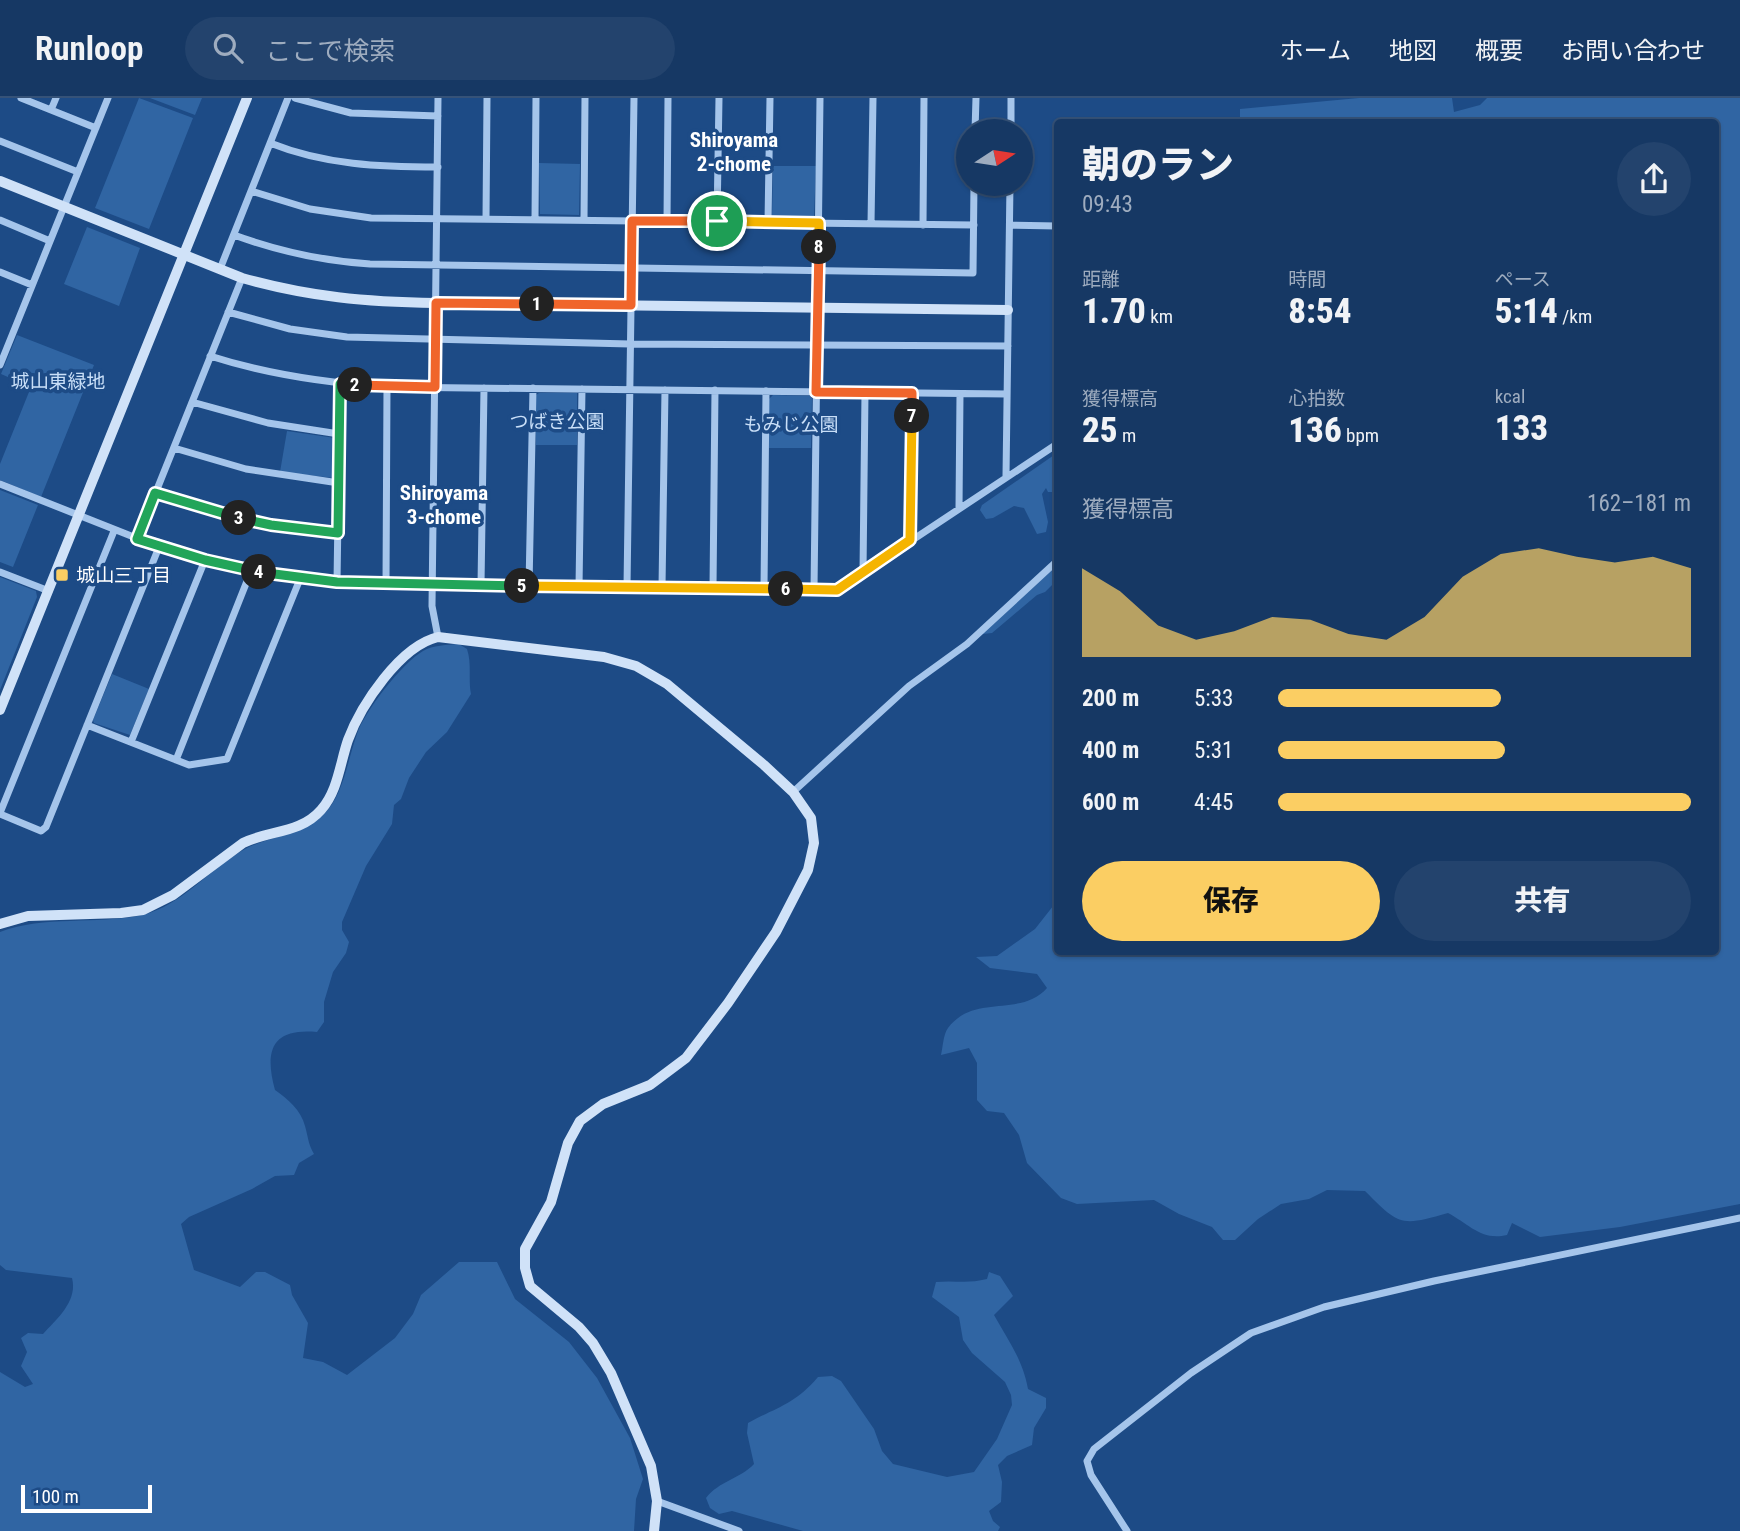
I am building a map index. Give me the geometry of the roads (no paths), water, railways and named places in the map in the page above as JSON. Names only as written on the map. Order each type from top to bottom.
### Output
[{"type":"street","points":[[22,98],[96,128]]},
{"type":"street","points":[[51,110],[56,98]]},
{"type":"street","points":[[0,365],[108,98]]},
{"type":"street","points":[[0,710],[247,98]]},
{"type":"street","points":[[220,269],[288,98]]},
{"type":"street","points":[[295,98],[351,113],[438,116]]},
{"type":"street","points":[[438,98],[432,585],[432,606],[438,637]]},
{"type":"street","points":[[486,219],[487,98]]},
{"type":"street","points":[[535,219],[536,98]]},
{"type":"street","points":[[584,220],[585,98]]},
{"type":"street","points":[[627,587],[634,98]]},
{"type":"street","points":[[667,221],[668,98]]},
{"type":"street","points":[[717,221],[719,98]]},
{"type":"street","points":[[768,222],[770,98]]},
{"type":"street","points":[[814,590],[820,98]]},
{"type":"street","points":[[871,223],[873,98]]},
{"type":"street","points":[[923,225],[924,98]]},
{"type":"street","points":[[975,119],[976,98]]},
{"type":"street","points":[[1011,98],[1011,119]]},
{"type":"street","points":[[0,141],[78,172]]},
{"type":"street","points":[[270,144],[349,164],[438,167]]},
{"type":"street","points":[[0,181],[242,278],[274,287],[346,300],[1008,310]]},
{"type":"street","points":[[251,191],[295,205],[343,215],[383,218],[974,225]]},
{"type":"street","points":[[234,235],[284,251],[329,261],[370,264],[973,273],[974,196]]},
{"type":"street","points":[[1006,476],[1010,196]]},
{"type":"street","points":[[0,220],[50,241]]},
{"type":"street","points":[[1010,225],[1054,226]]},
{"type":"street","points":[[0,272],[32,285]]},
{"type":"street","points":[[137,539],[242,278]]},
{"type":"street","points":[[228,312],[290,329],[356,338],[630,344],[1008,346]]},
{"type":"street","points":[[210,356],[278,375],[340,384],[387,387],[1007,394]]},
{"type":"street","points":[[337,582],[340,384]]},
{"type":"street","points":[[386,584],[387,387]]},
{"type":"street","points":[[481,585],[484,388]]},
{"type":"street","points":[[529,586],[533,388]]},
{"type":"street","points":[[579,587],[582,389]]},
{"type":"street","points":[[662,587],[665,390]]},
{"type":"street","points":[[713,588],[715,390]]},
{"type":"street","points":[[764,589],[766,391]]},
{"type":"street","points":[[863,572],[865,393]]},
{"type":"street","points":[[910,540],[912,393]]},
{"type":"street","points":[[959,508],[960,394]]},
{"type":"street","points":[[192,402],[268,423],[340,434]]},
{"type":"street","points":[[0,484],[159,547],[251,571],[300,579],[432,585],[837,590],[1054,446]]},
{"type":"street","points":[[174,447],[246,469],[339,483]]},
{"type":"street","points":[[155,493],[248,520],[338,533]]},
{"type":"street","points":[[114,531],[0,814],[41,831],[46,827],[159,547]]},
{"type":"street","points":[[131,743],[205,560]]},
{"type":"street","points":[[793,792],[909,687],[967,644],[1054,564]]},
{"type":"street","points":[[176,760],[251,571]]},
{"type":"street","points":[[0,572],[48,591]]},
{"type":"street","points":[[87,725],[188,765],[227,759],[300,579]]},
{"type":"street","points":[[0,925],[28,916],[121,914],[143,910],[173,895],[243,843],[283,832],[309,820],[321,810],[334,789],[347,743],[361,712],[402,659],[428,639],[438,637],[604,657],[636,666],[667,684],[793,792],[811,818],[814,843],[808,870],[776,932],[728,1003],[686,1058],[650,1085],[603,1104],[580,1121],[568,1143],[551,1202],[525,1249],[524,1268],[530,1286],[579,1327],[593,1343],[611,1373],[651,1466],[657,1501],[654,1531]]},
{"type":"street","points":[[1127,1531],[1091,1475],[1087,1461],[1094,1449],[1191,1373],[1251,1334],[1324,1307],[1434,1281],[1740,1218]]},
{"type":"street","points":[[657,1501],[739,1531]]},
{"type":"place","name":"城山三丁目","points":[[62,575]]},
{"type":"district","name":"Shiroyama 2-chome","points":[[734,152]]},
{"type":"district","name":"Shiroyama 3-chome","points":[[444,505]]},
{"type":"park label","name":"城山東緑地","points":[[58,381]]},
{"type":"park label","name":"つばき公園","points":[[557,421]]},
{"type":"park label","name":"もみじ公園","points":[[791,424]]}]
